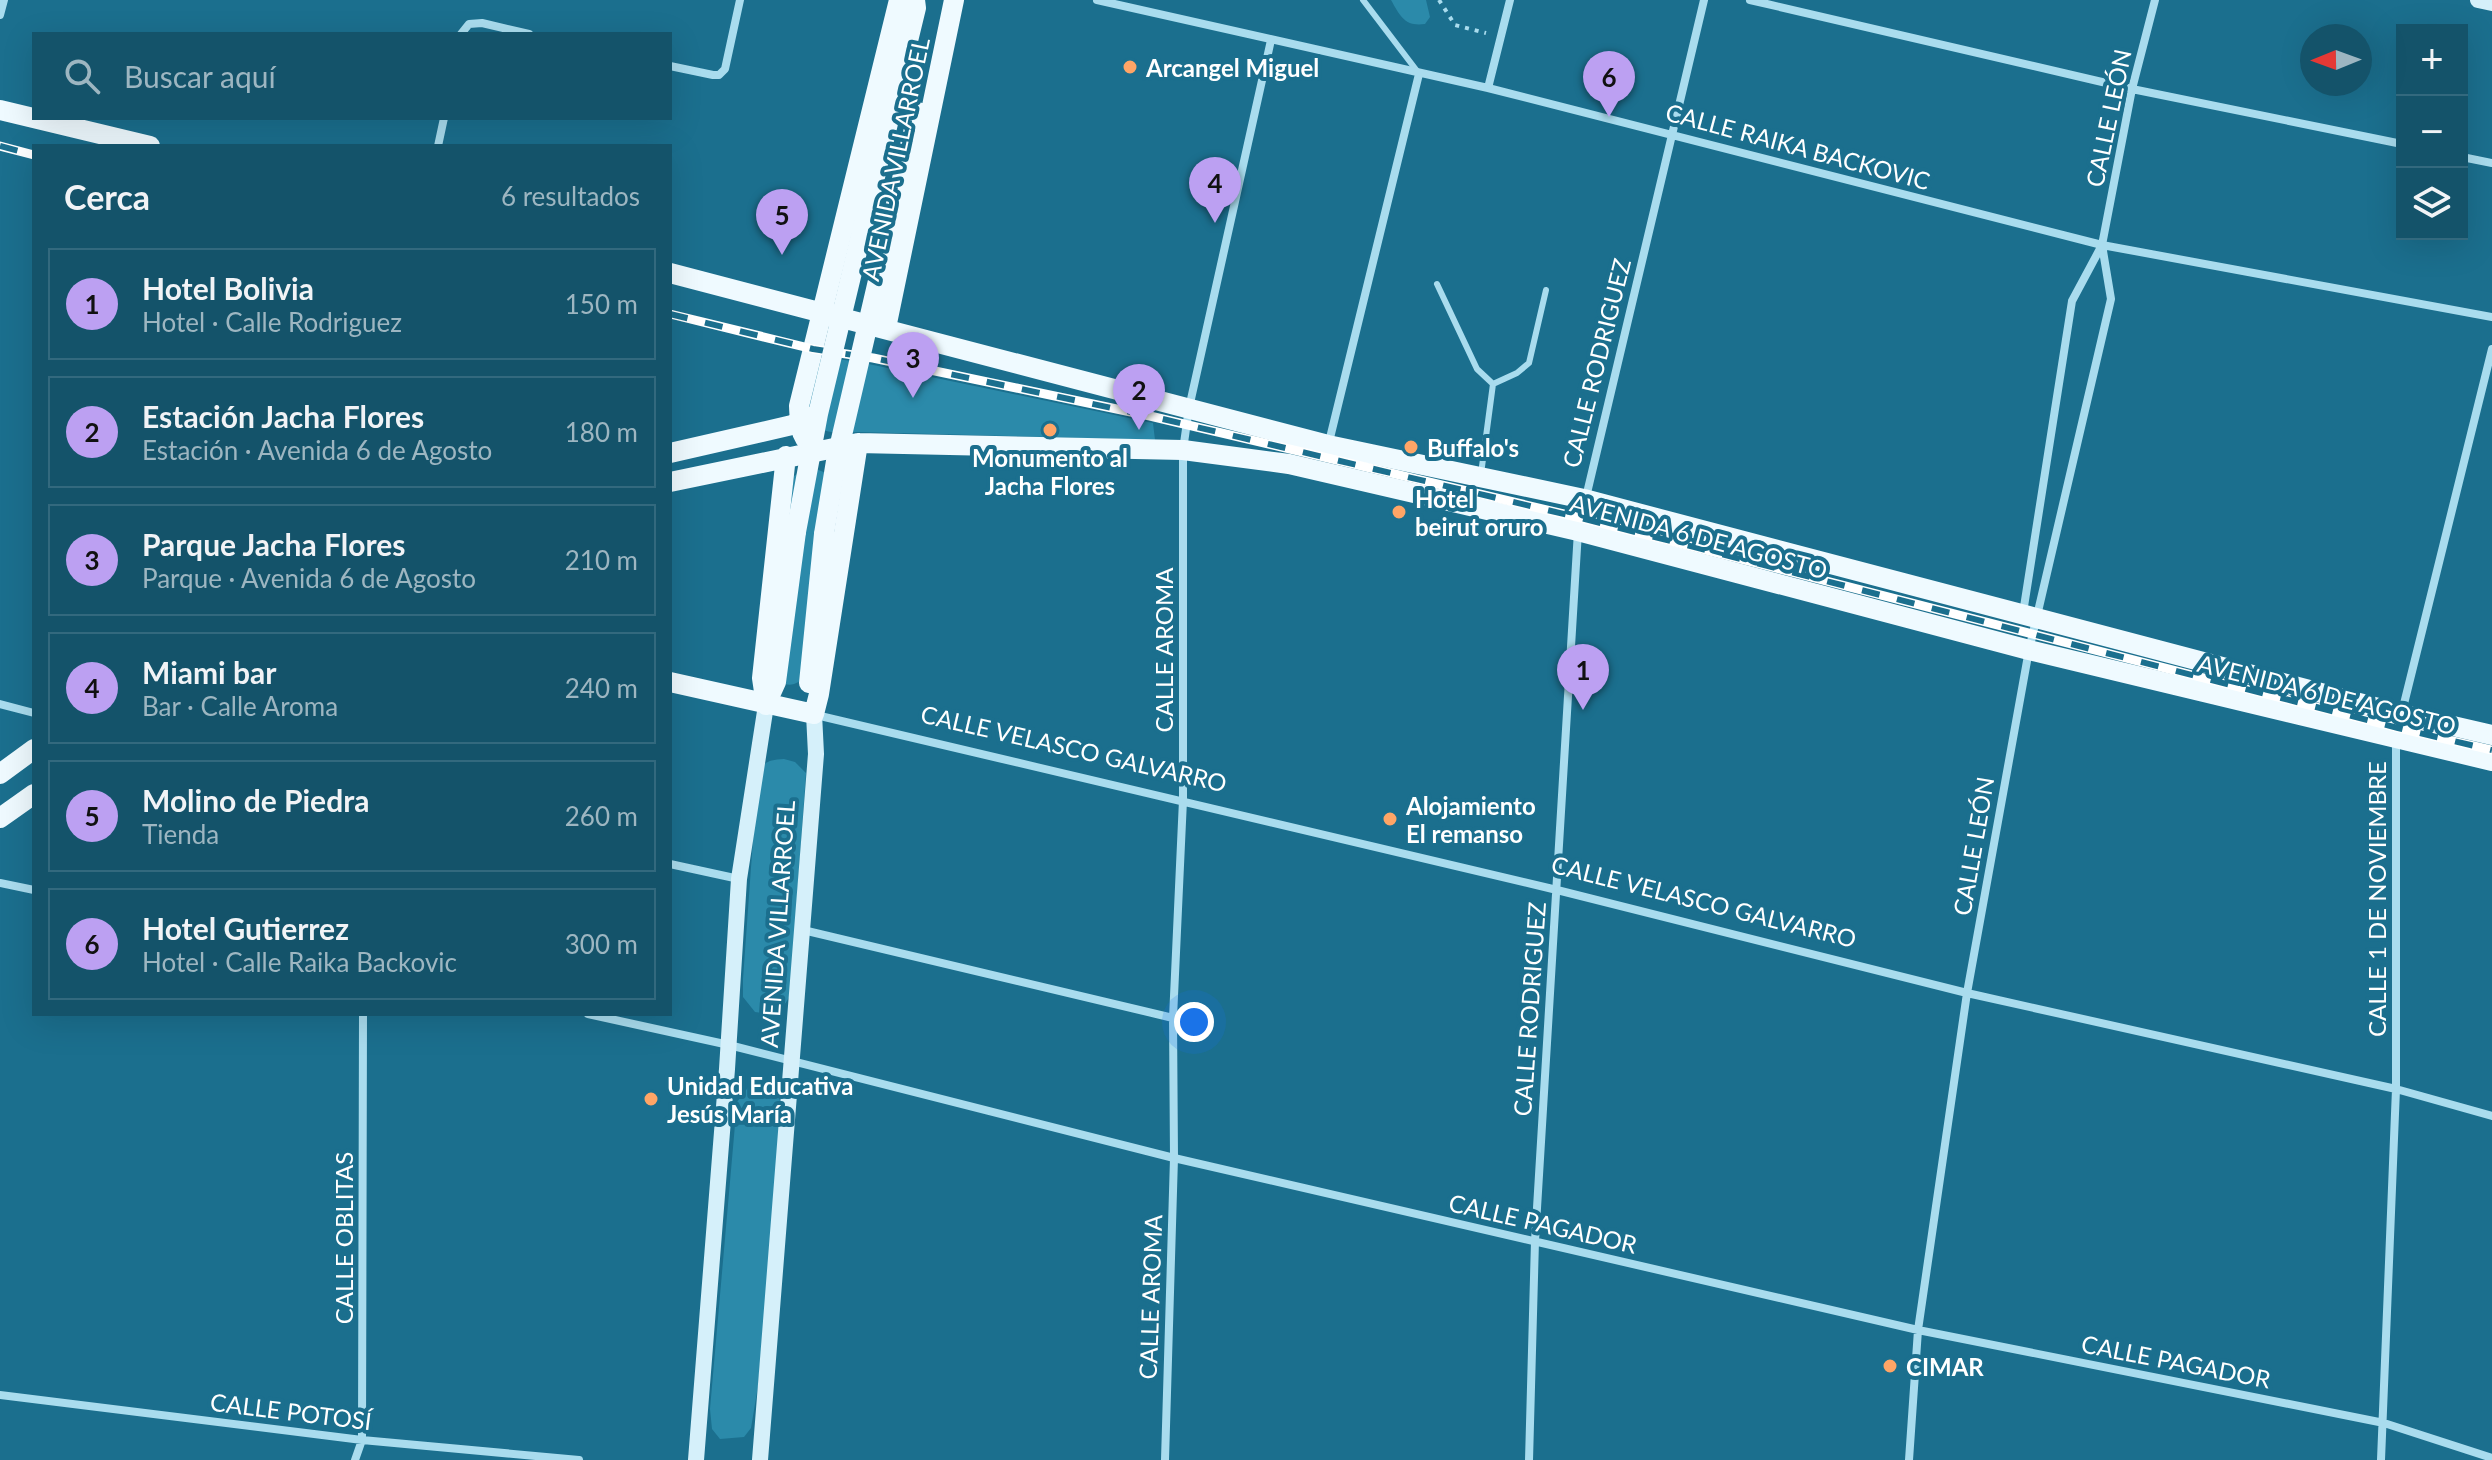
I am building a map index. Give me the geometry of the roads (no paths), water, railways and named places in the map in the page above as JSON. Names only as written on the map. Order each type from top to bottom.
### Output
[{"type":"main road","name":"AVENIDA VILLARROEL","points":[[819,450],[808,445],[802,436],[799,406],[899,0]]},
{"type":"main road","points":[[766,705],[776,682],[796,532],[818,414],[916,8],[915,0]]},
{"type":"main road","points":[[814,714],[809,682],[824,534],[836,461],[939,21],[947,0]]},
{"type":"main road","name":"AVENIDA VILLARROEL","points":[[886,328],[954,0]]},
{"type":"main road","points":[[2478,0],[2492,3]]},
{"type":"main road","points":[[0,110],[32,118]]},
{"type":"main road","points":[[42,120],[142,144]]},
{"type":"main road","name":"AVENIDA 6 DE AGOSTO","points":[[672,274],[1328,445],[1584,499],[2401,714],[2492,735]]},
{"type":"main road","points":[[672,453],[792,425],[818,414]]},
{"type":"main road","name":"AVENIDA VILLARROEL","points":[[760,1460],[816,754],[814,714],[858,443]]},
{"type":"main road","name":"AVENIDA 6 DE AGOSTO","points":[[672,482],[858,443],[1183,450],[1289,464],[1578,531],[2029,650],[2492,761]]},
{"type":"main road","name":"AVENIDA VILLARROEL","points":[[696,1460],[739,879],[766,705],[762,678],[786,456]]},
{"type":"main road","name":"CALLE VELASCO GALVARRO","points":[[672,682],[814,714]]},
{"type":"main road","points":[[0,774],[32,750]]},
{"type":"main road","points":[[0,818],[32,795]]},
{"type":"street","points":[[0,15],[4,0]]},
{"type":"street","points":[[672,66],[719,75],[725,69],[740,0]]},
{"type":"street","name":"CALLE RAIKA BACKOVIC","points":[[1097,0],[1673,133],[2102,245],[2492,317]]},
{"type":"street","points":[[1488,88],[1510,0]]},
{"type":"street","name":"CALLE RODRIGUEZ","points":[[1529,1460],[1535,1241],[1578,531],[1704,0]]},
{"type":"street","points":[[1750,0],[2132,89],[2396,143]]},
{"type":"street","name":"CALLE LEÓN","points":[[1909,1460],[1918,1330],[1967,993],[2029,650],[2030,615],[2072,301],[2102,245],[2132,89],[2155,0]]},
{"type":"street","points":[[463,32],[469,24],[482,23],[520,32]]},
{"type":"street","name":"CALLE AROMA","points":[[1165,1460],[1174,1158],[1173,1018],[1183,800],[1183,450],[1189,408],[1271,40]]},
{"type":"street","points":[[1328,445],[1419,74]]},
{"type":"street","points":[[438,144],[444,120]]},
{"type":"street","points":[[2468,158],[2492,163]]},
{"type":"street","name":"CALLE LEÓN","points":[[2030,615],[2111,299],[2102,245]]},
{"type":"street","name":"CALLE 1 DE NOVIEMBRE","points":[[2381,1460],[2396,1089],[2396,736],[2492,349]]},
{"type":"street","points":[[0,704],[32,712]]},
{"type":"street","name":"CALLE VELASCO GALVARRO","points":[[814,714],[1557,890],[1967,993],[2396,1089],[2492,1116]]},
{"type":"street","points":[[672,864],[739,879]]},
{"type":"street","points":[[0,883],[32,890]]},
{"type":"street","points":[[803,930],[1173,1018]]},
{"type":"street","name":"CALLE OBLITAS","points":[[355,1460],[362,1440],[363,1016]]},
{"type":"street","name":"CALLE PAGADOR","points":[[597,1016],[729,1045],[1174,1158],[1918,1330],[2384,1423],[2492,1458]]},
{"type":"street","name":"CALLE POTOSÍ","points":[[0,1395],[362,1440],[579,1460]]},
{"type":"lane","points":[[1363,0],[1419,74]]},
{"type":"lane","points":[[1437,284],[1477,369],[1493,384]]},
{"type":"lane","points":[[1493,384],[1517,373],[1529,363],[1546,290]]},
{"type":"lane","points":[[1480,477],[1493,384]]},
{"type":"railway","points":[[0,146],[32,154]]},
{"type":"railway","points":[[672,314],[813,349],[873,358],[1150,416],[1581,518],[2492,750]]},
{"type":"place","name":"Arcangel Miguel","points":[[1130,67]]},
{"type":"place","name":"Hotel Gutierrez","points":[[1609,117]]},
{"type":"place","name":"Miami bar","points":[[1215,223]]},
{"type":"place","name":"Molino de Piedra","points":[[782,255]]},
{"type":"place","name":"Parque Jacha Flores","points":[[913,398]]},
{"type":"place","name":"Monumento al Jacha Flores","points":[[1050,430]]},
{"type":"place","name":"Estación Jacha Flores","points":[[1139,430]]},
{"type":"place","name":"Buffalo's","points":[[1411,447]]},
{"type":"place","name":"Hotel beirut oruro","points":[[1399,512]]},
{"type":"place","name":"Hotel Bolivia","points":[[1583,710]]},
{"type":"place","name":"Alojamiento El remanso","points":[[1390,819]]},
{"type":"place","name":"Unidad Educativa Jesús María","points":[[651,1099]]},
{"type":"place","name":"CIMAR","points":[[1890,1366]]}]
